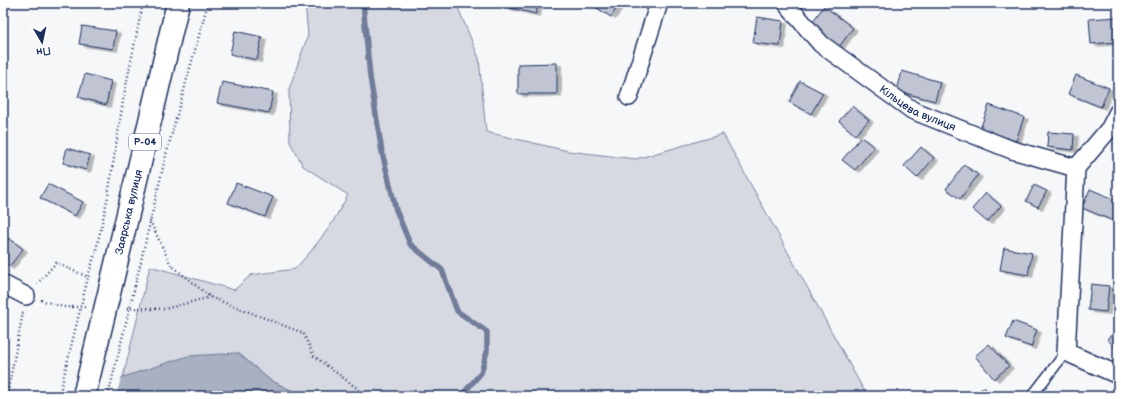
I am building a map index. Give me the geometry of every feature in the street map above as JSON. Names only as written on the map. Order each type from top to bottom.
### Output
[{"type":"main road","name":"Заярська вулиця","points":[[84,396],[178,3]]},
{"type":"street","points":[[629,97],[659,3]]},
{"type":"street","name":"Кільцева вулиця","points":[[788,3],[789,7],[821,44],[912,110],[1012,150],[1076,168]]},
{"type":"street","points":[[1118,112],[1110,128],[1076,168],[1066,352],[1118,375]]},
{"type":"street","points":[[3,284],[26,296]]},
{"type":"lane","points":[[1032,396],[1066,352]]},
{"type":"path","points":[[59,396],[108,196],[124,95],[142,3]]},
{"type":"path","points":[[108,396],[166,155],[208,3]]},
{"type":"path","points":[[150,221],[171,265],[210,297],[303,333],[314,356],[362,392],[378,396]]},
{"type":"path","points":[[7,396],[26,296],[56,263],[88,277]]},
{"type":"shaded area","points":[[305,3],[456,3],[479,58],[486,132],[568,151],[636,159],[723,134],[867,396],[303,396],[270,380],[238,353],[123,377],[150,266],[234,290],[251,275],[295,269],[331,225],[348,195],[303,166],[290,142],[289,89],[308,35]]},
{"type":"water","points":[[238,353],[270,380],[303,396],[64,396],[188,356]]},
{"type":"pier","points":[[122,375],[116,396],[62,396],[63,394]]},
{"type":"building","points":[[507,3],[538,3],[536,14],[506,7]]},
{"type":"building","points":[[589,3],[620,3],[611,17]]},
{"type":"building","points":[[824,6],[853,28],[839,47],[810,25]]},
{"type":"building","points":[[757,17],[783,21],[780,46],[753,43]]},
{"type":"building","points":[[1118,17],[1118,42],[1091,44],[1089,19]]},
{"type":"building","points":[[82,26],[116,31],[113,49],[79,44]]},
{"type":"building","points":[[235,31],[262,37],[257,60],[230,54]]},
{"type":"building","points":[[557,63],[557,94],[518,94],[518,64]]},
{"type":"building","points":[[902,71],[940,82],[935,101],[897,91]]},
{"type":"building","points":[[85,74],[111,81],[106,105],[78,97]]},
{"type":"building","points":[[1076,75],[1109,88],[1101,107],[1068,94]]},
{"type":"building","points":[[800,81],[823,93],[811,114],[789,102]]},
{"type":"building","points":[[222,82],[273,92],[269,113],[217,103]]},
{"type":"building","points":[[989,105],[1024,117],[1016,141],[980,129]]},
{"type":"building","points":[[852,106],[869,120],[855,135],[839,121]]},
{"type":"building","points":[[1048,132],[1074,134],[1073,150],[1047,147]]},
{"type":"building","points":[[861,137],[874,147],[855,170],[842,160]]},
{"type":"building","points":[[921,147],[934,158],[917,178],[904,166]]},
{"type":"building","points":[[67,148],[90,155],[86,170],[63,163]]},
{"type":"building","points":[[964,165],[978,175],[960,199],[946,189]]},
{"type":"building","points":[[236,183],[273,197],[265,217],[228,203]]},
{"type":"building","points":[[48,184],[83,202],[75,216],[40,198]]},
{"type":"building","points":[[1034,185],[1047,191],[1038,207],[1026,201]]},
{"type":"building","points":[[1090,189],[1118,201],[1118,217],[1116,222],[1082,208]]},
{"type":"building","points":[[986,193],[1001,206],[987,222],[972,209]]},
{"type":"building","points":[[9,238],[23,249],[9,267],[3,263],[3,246]]},
{"type":"building","points":[[1004,248],[1032,253],[1028,275],[1000,270]]},
{"type":"building","points":[[1091,284],[1109,286],[1106,312],[1088,310]]},
{"type":"building","points":[[1013,321],[1037,330],[1031,347],[1006,338]]},
{"type":"building","points":[[1118,329],[1118,351],[1107,339]]},
{"type":"building","points":[[989,344],[1009,366],[994,379],[975,356]]},
{"type":"building","points":[[984,387],[991,396],[973,396]]},
{"type":"building","points":[[1060,391],[1066,396],[1056,396]]},
{"type":"waterway","points":[[363,3],[370,77],[382,152],[396,210],[410,244],[442,270],[457,311],[487,332],[487,351],[481,373],[461,396]]}]
